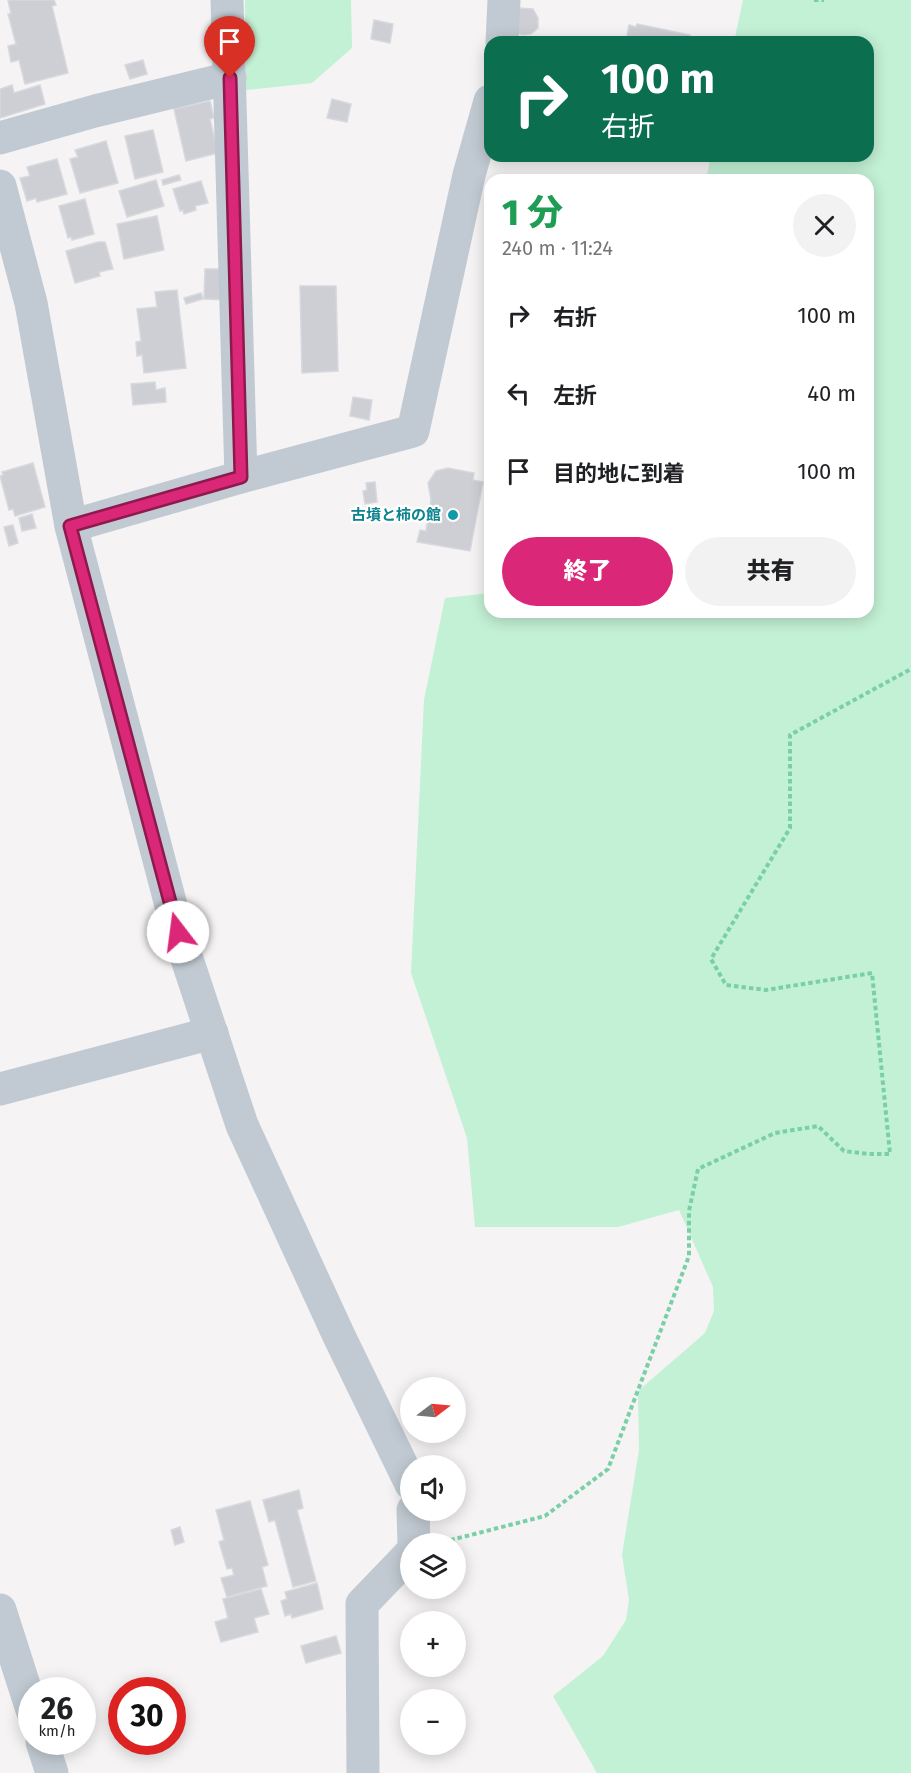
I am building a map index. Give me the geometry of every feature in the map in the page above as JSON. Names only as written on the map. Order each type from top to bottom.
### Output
[{"type":"street","points":[[227,0],[241,477]]},
{"type":"street","points":[[502,36],[504,0]]},
{"type":"street","points":[[0,138],[95,111],[230,78]]},
{"type":"street","points":[[70,526],[413,431],[469,175],[484,122]]},
{"type":"street","points":[[0,186],[31,303],[70,526],[178,932],[242,1125],[339,1336],[400,1461]]},
{"type":"street","points":[[0,1089],[212,1033]]},
{"type":"street","points":[[363,1773],[362,1604],[400,1564]]},
{"type":"street","points":[[0,1610],[21,1677]]},
{"type":"street","points":[[46,1755],[52,1773]]},
{"type":"path","points":[[814,0],[824,0]]},
{"type":"path","points":[[466,1536],[545,1516],[608,1469],[689,1256],[689,1211],[698,1169],[775,1133],[818,1126],[844,1151],[890,1154],[872,974],[766,990],[726,985],[711,959],[790,828],[790,735],[911,669]]},
{"type":"green space","points":[[245,0],[351,0],[352,48],[312,83],[246,90]]},
{"type":"green space","points":[[743,0],[911,0],[911,1773],[597,1773],[553,1696],[603,1656],[626,1620],[629,1600],[622,1555],[639,1450],[638,1391],[705,1333],[714,1311],[713,1287],[679,1210],[618,1227],[475,1227],[467,1138],[411,973],[424,700],[445,598],[484,594],[484,618],[874,618],[874,174],[707,174],[710,162],[874,162],[874,36],[735,36]]},
{"type":"building","points":[[8,0],[54,0],[56,5],[52,6],[68,73],[25,84],[19,60],[11,62],[8,46],[16,44],[8,14],[11,14]]},
{"type":"building","points":[[519,8],[533,9],[538,18],[538,28],[531,34],[522,35],[514,31]]},
{"type":"building","points":[[374,20],[393,24],[390,43],[371,39]]},
{"type":"building","points":[[637,24],[690,36],[627,36],[629,25],[636,27]]},
{"type":"building","points":[[143,60],[147,74],[130,79],[125,65]]},
{"type":"building","points":[[12,85],[14,93],[40,85],[45,104],[0,118],[0,89]]},
{"type":"building","points":[[332,99],[351,104],[347,122],[327,118]]},
{"type":"building","points":[[210,101],[214,118],[210,119],[218,153],[186,161],[174,109]]},
{"type":"building","points":[[153,130],[163,172],[135,179],[125,136]]},
{"type":"building","points":[[106,141],[118,183],[80,193],[70,159],[78,157],[75,150]]},
{"type":"building","points":[[57,159],[67,194],[37,202],[36,198],[27,201],[20,178],[30,176],[27,167]]},
{"type":"building","points":[[179,175],[181,180],[163,185],[162,180]]},
{"type":"building","points":[[156,180],[164,206],[127,217],[119,191]]},
{"type":"building","points":[[201,181],[208,203],[195,206],[196,210],[184,214],[183,210],[180,211],[173,189]]},
{"type":"building","points":[[85,199],[94,234],[72,240],[71,237],[68,238],[59,206]]},
{"type":"building","points":[[157,216],[164,250],[124,259],[117,224]]},
{"type":"building","points":[[105,242],[113,269],[99,272],[100,276],[75,283],[66,251]]},
{"type":"building","points":[[205,269],[230,269],[229,300],[204,299]]},
{"type":"building","points":[[300,286],[336,286],[338,371],[302,373]]},
{"type":"building","points":[[177,290],[186,368],[144,373],[142,355],[137,356],[136,342],[141,341],[137,309],[157,307],[155,292]]},
{"type":"building","points":[[201,293],[203,299],[186,304],[184,298]]},
{"type":"building","points":[[155,382],[156,390],[165,388],[166,402],[133,405],[131,384]]},
{"type":"building","points":[[353,397],[372,400],[369,420],[350,416]]},
{"type":"building","points":[[33,463],[45,507],[15,516],[13,509],[9,510],[0,476],[3,475],[2,472]]},
{"type":"building","name":"古墳と柿の館","points":[[448,468],[474,473],[473,480],[483,482],[470,551],[417,542],[420,530],[426,531],[431,500],[428,483],[436,471]]},
{"type":"building","points":[[375,482],[377,502],[365,504],[363,491],[367,490],[366,483]]},
{"type":"building","points":[[32,514],[36,528],[22,531],[19,518]]},
{"type":"building","points":[[13,525],[18,543],[9,546],[4,527]]},
{"type":"building","points":[[299,1490],[303,1508],[297,1510],[316,1581],[293,1587],[275,1520],[269,1522],[263,1500]]},
{"type":"building","points":[[250,1501],[268,1565],[262,1567],[267,1586],[227,1597],[221,1578],[234,1575],[232,1568],[227,1569],[219,1542],[224,1540],[216,1510]]},
{"type":"building","points":[[180,1527],[184,1542],[175,1545],[171,1530]]},
{"type":"building","points":[[317,1583],[323,1609],[292,1618],[291,1614],[285,1616],[281,1601],[287,1599],[285,1592]]},
{"type":"building","points":[[261,1589],[269,1614],[254,1618],[258,1632],[221,1642],[215,1622],[228,1618],[223,1599]]},
{"type":"building","points":[[336,1636],[341,1653],[306,1663],[301,1646]]},
{"type":"place","name":"古墳と柿の館","points":[[453,515]]},
{"type":"route","points":[[178,932],[70,526],[241,477],[230,78]]}]
